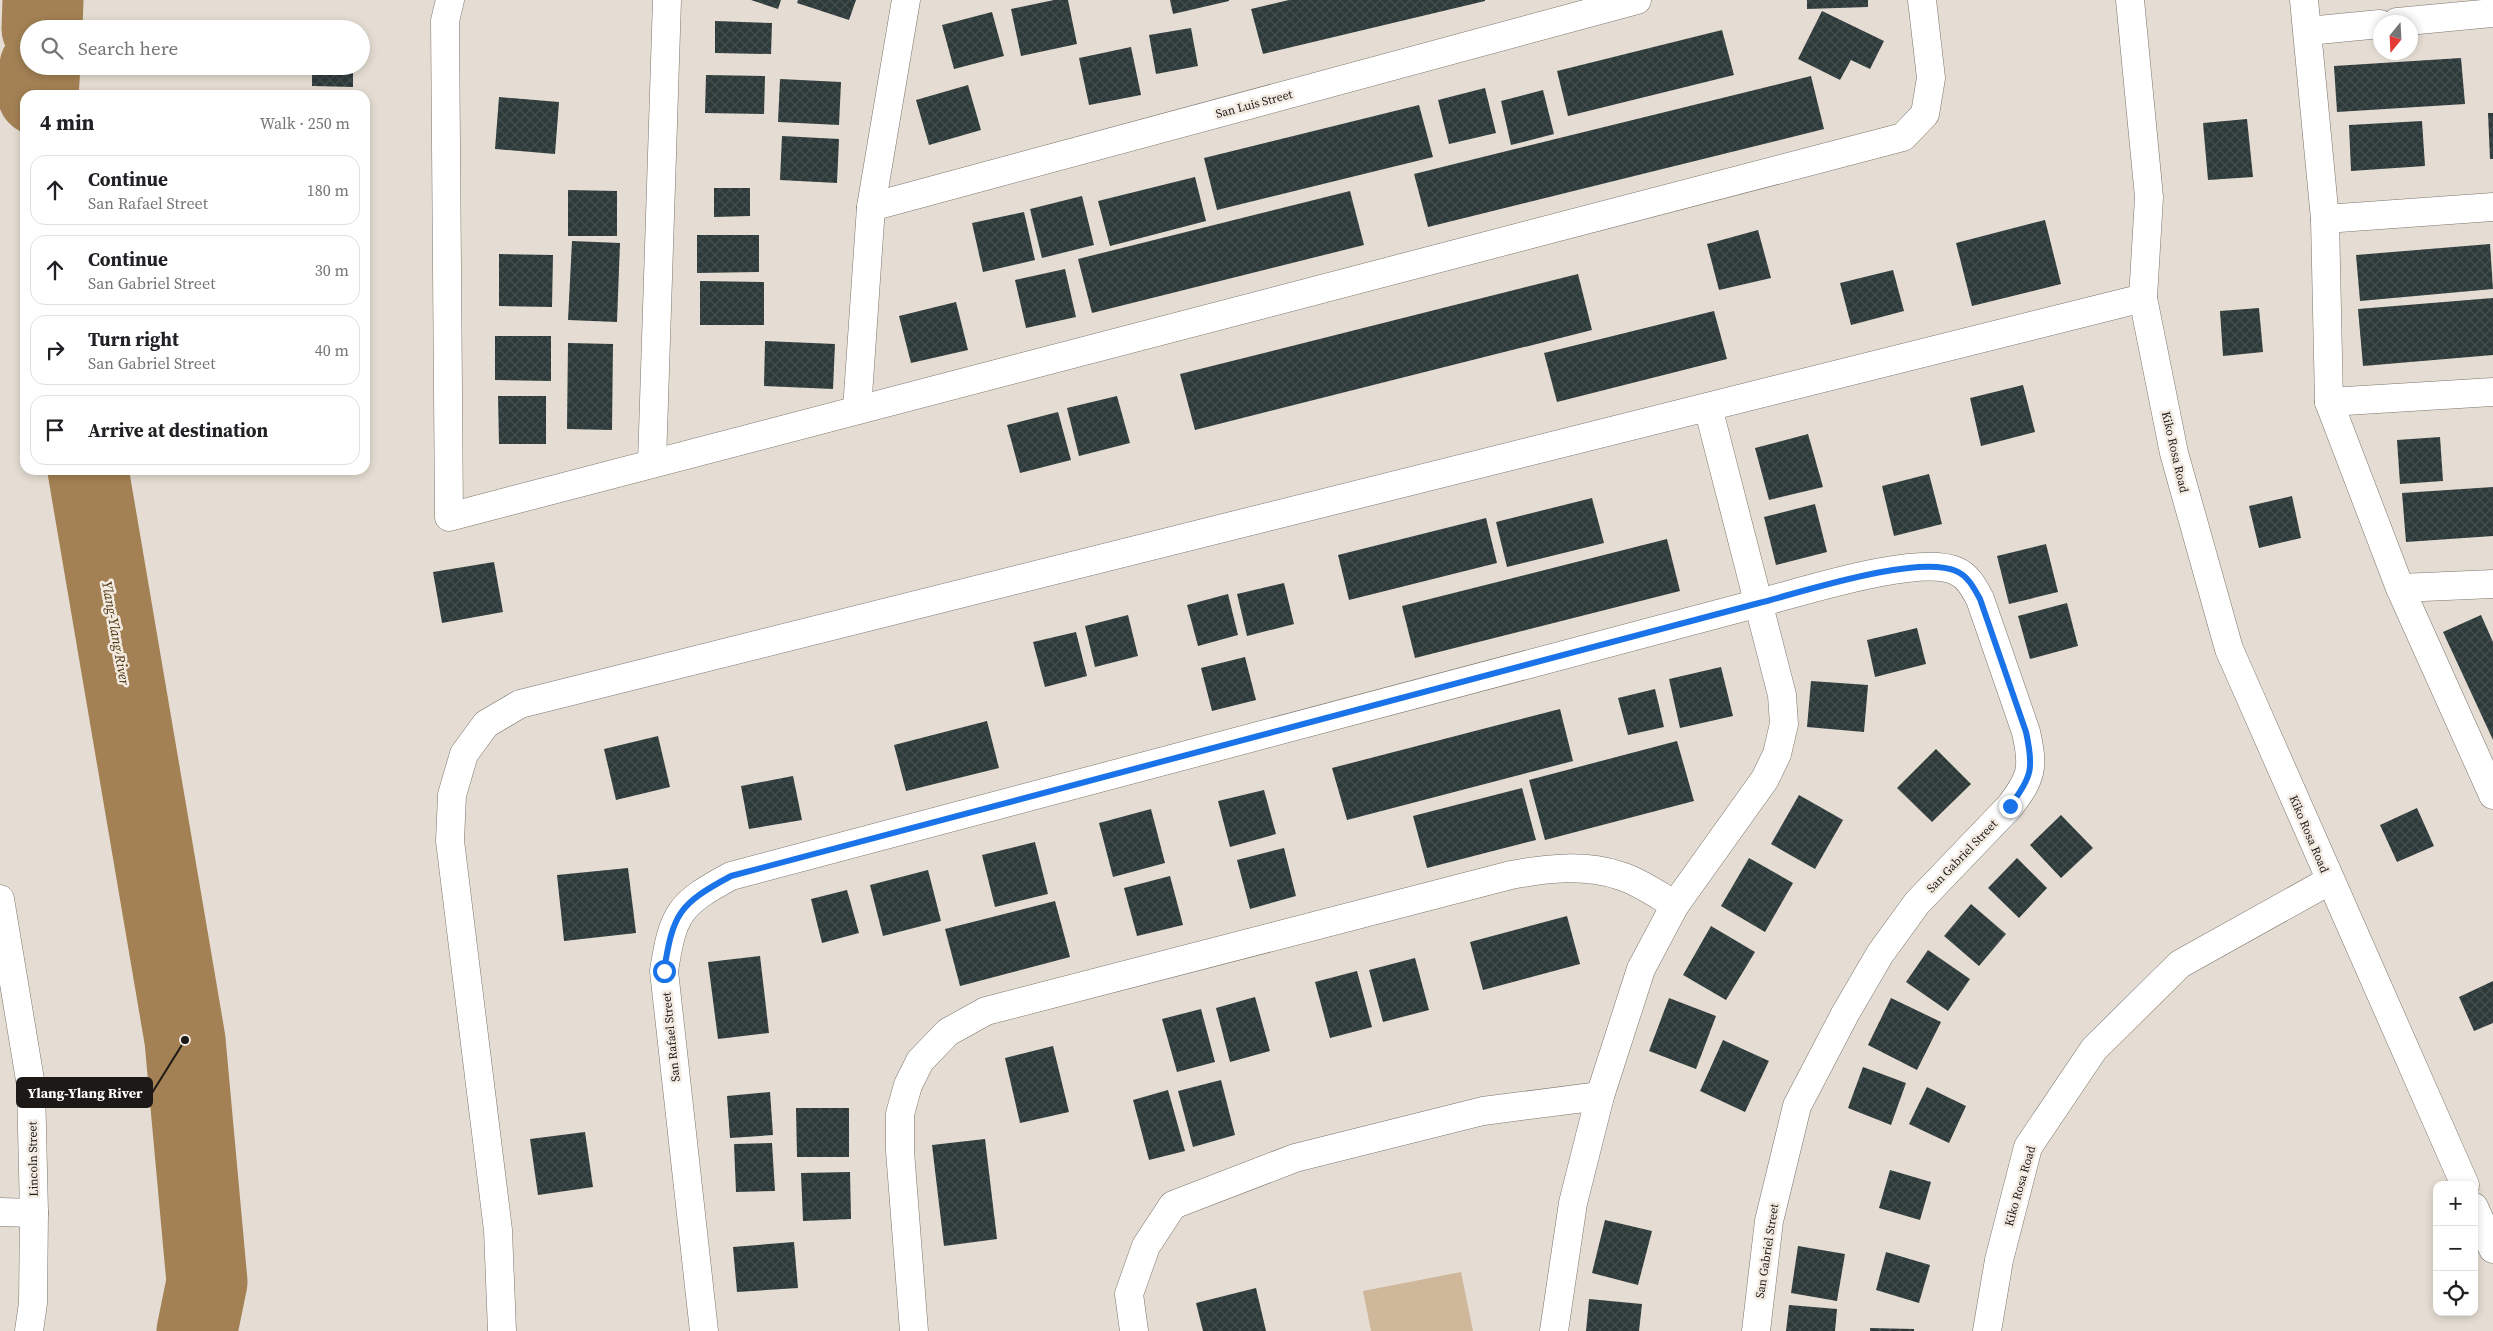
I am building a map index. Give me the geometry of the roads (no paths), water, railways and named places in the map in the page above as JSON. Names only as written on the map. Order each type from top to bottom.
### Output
[{"type":"street","points":[[450,0],[445,21],[449,517],[1903,137],[1925,114],[1931,78],[1922,0]]},
{"type":"street","points":[[652,464],[667,0]]},
{"type":"street","points":[[857,410],[871,207],[906,0]]},
{"type":"street","name":"San Luis Street","points":[[871,207],[1637,0]]},
{"type":"street","name":"Kiko Rosa Road","points":[[2130,0],[2149,197],[2143,298],[2174,453],[2229,649],[2463,1181]]},
{"type":"street","points":[[2304,0],[2325,219],[2329,402],[2400,588],[2493,795]]},
{"type":"street","points":[[2418,20],[2493,13]]},
{"type":"street","points":[[2308,31],[2373,25]]},
{"type":"street","points":[[2325,219],[2493,207]]},
{"type":"street","points":[[502,1331],[498,1230],[450,841],[452,795],[464,754],[486,724],[520,704],[2143,298]]},
{"type":"street","points":[[2329,402],[2493,392]]},
{"type":"street","points":[[1554,1331],[1573,1203],[1600,1096],[1641,969],[1675,905],[1765,779],[1777,754],[1784,724],[1782,695],[1708,407]]},
{"type":"street","name":"San Gabriel Street","points":[[1756,1331],[1769,1221],[1798,1106],[1845,1014],[1880,954],[1917,903],[2010,806],[2022,789],[2030,772],[2030,753],[2026,732],[1980,599],[1971,583],[1957,571],[1933,565],[1906,567],[1759,603]]},
{"type":"street","points":[[2400,588],[2493,584]]},
{"type":"street","name":"San Rafael Street","points":[[704,1331],[664,971],[669,937],[680,910],[704,891],[731,876],[1759,603]]},
{"type":"street","points":[[914,1331],[900,1151],[900,1114],[908,1085],[920,1061],[948,1032],[986,1011],[1548,868],[1588,868],[1622,876],[1675,905]]},
{"type":"street","name":"Kiko Rosa Road","points":[[1987,1331],[1999,1260],[2028,1148],[2094,1049],[2180,964],[2330,881]]},
{"type":"street","name":"Lincoln Street","points":[[0,899],[7,985],[31,1086],[34,1213],[33,1303],[29,1331]]},
{"type":"street","points":[[1134,1331],[1129,1294],[1146,1246],[1173,1205],[1295,1158],[1483,1111],[1600,1096]]},
{"type":"street","points":[[0,1212],[34,1213]]},
{"type":"street","points":[[2478,1215],[2493,1249]]},
{"type":"waterway","name":"Ylang-Ylang River","points":[[42,20],[43,0]]},
{"type":"waterway","name":"Ylang-Ylang River","points":[[38,90],[39,75]]},
{"type":"waterway","name":"Ylang-Ylang River","points":[[89,475],[185,1040],[207,1282],[197,1331]]},
{"type":"place","name":"Ylang-Ylang River","points":[[185,1040]]}]
